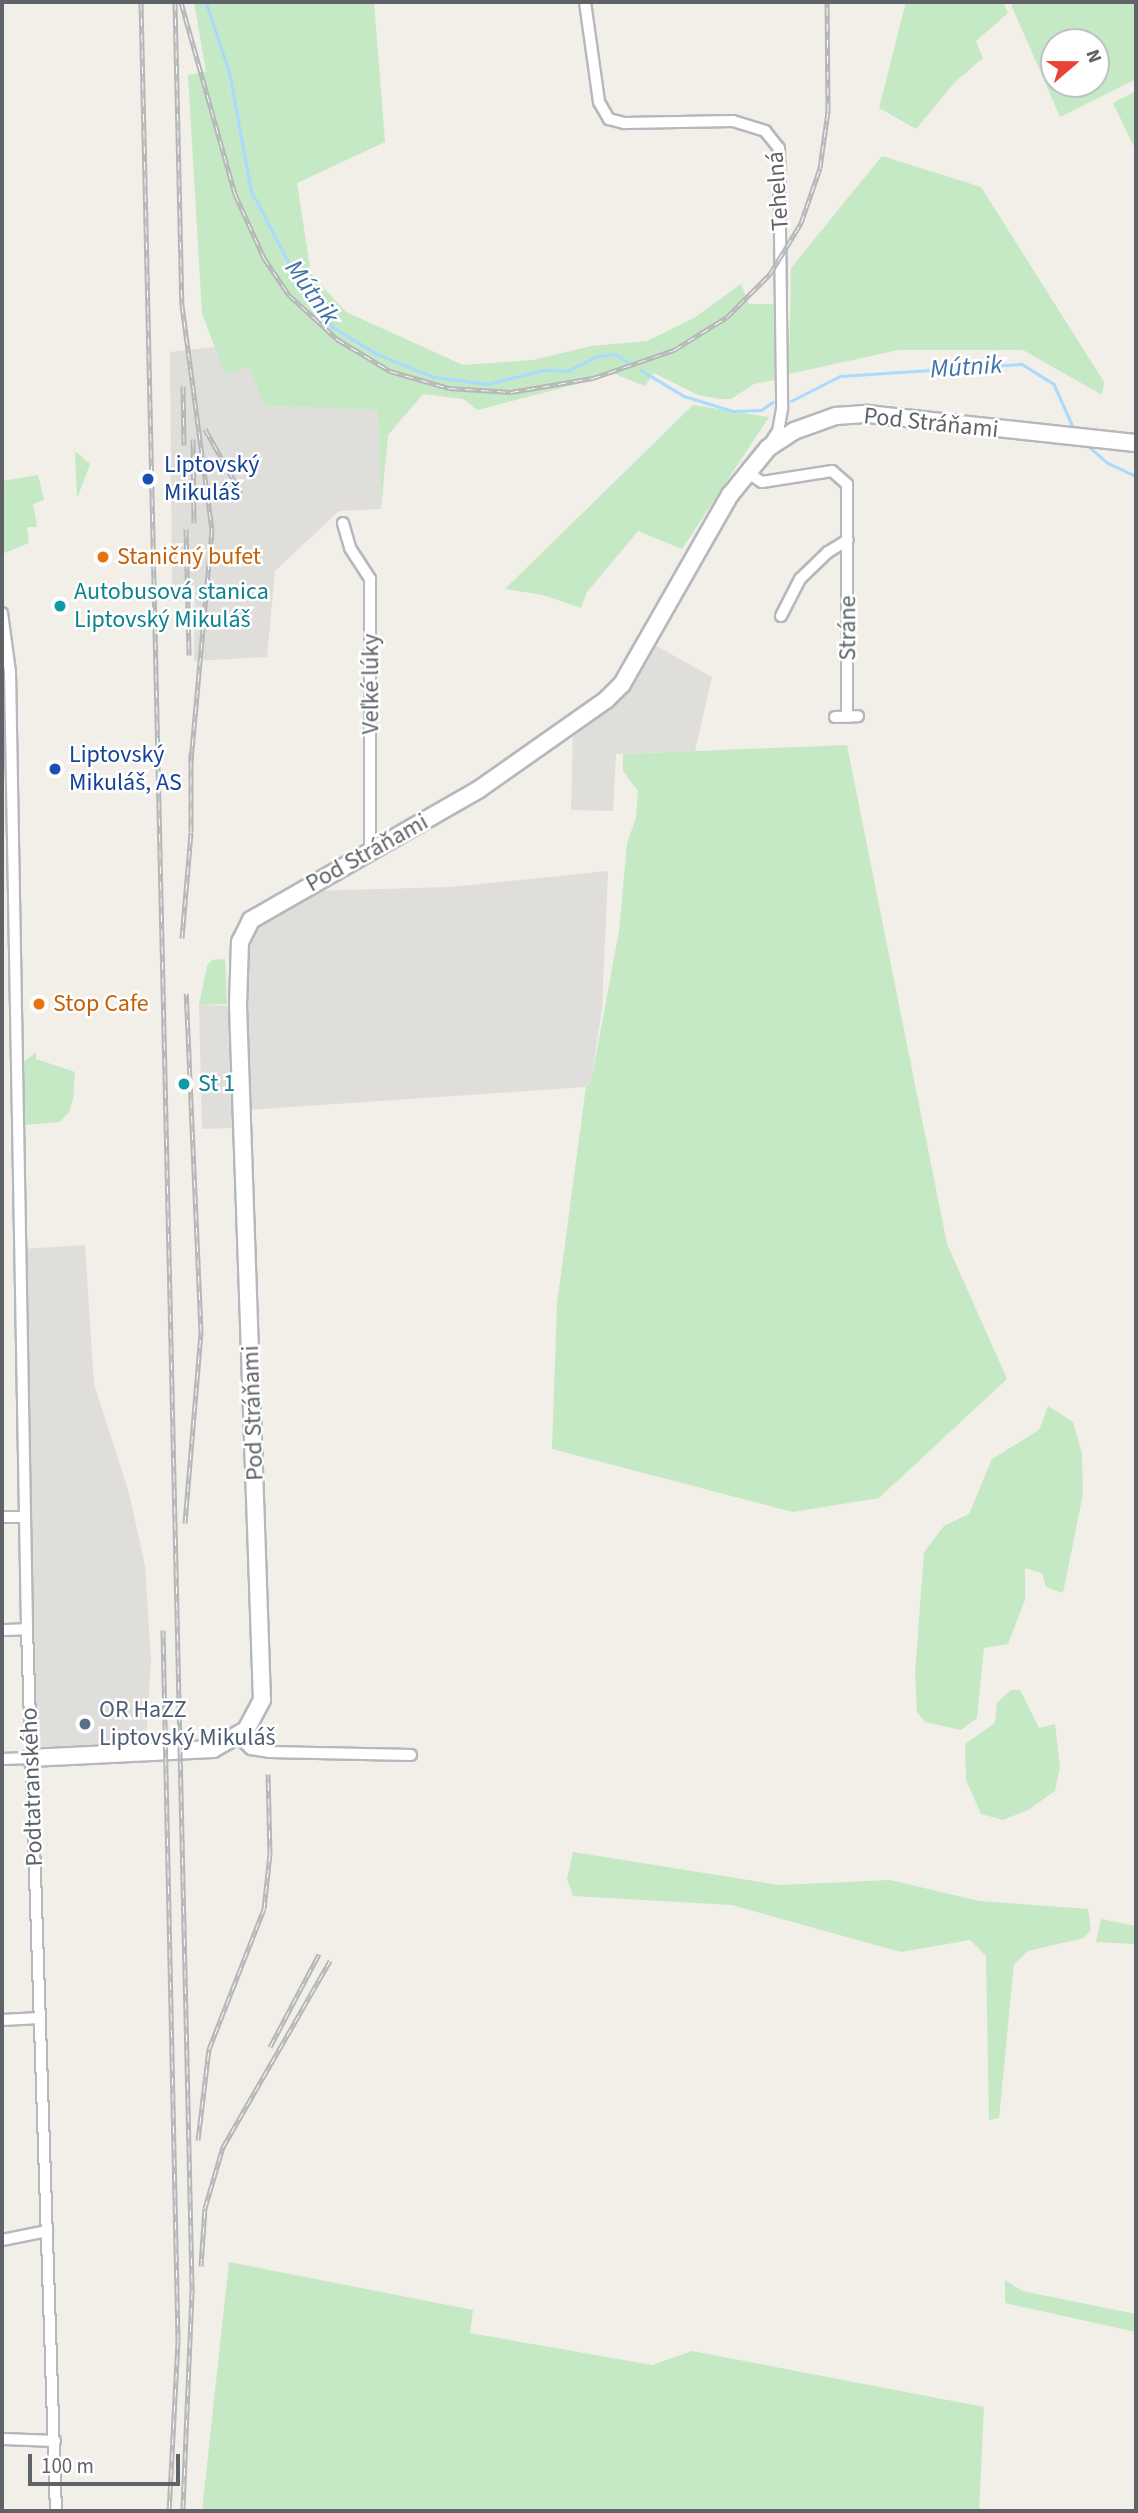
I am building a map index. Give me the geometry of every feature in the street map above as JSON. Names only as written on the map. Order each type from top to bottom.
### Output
[{"type":"street","name":"Tehelná","points":[[585,2],[599,102],[609,119],[624,123],[733,121],[765,131],[777,144],[782,409],[778,431],[768,448]]},
{"type":"street","points":[[782,409],[794,425],[803,427]]},
{"type":"street","name":"Pod Stráňami","points":[[238,1737],[258,1712],[263,1671],[238,1005],[240,942],[256,915],[508,771],[606,700],[622,684],[747,472],[768,448],[803,427],[835,416],[869,414],[1136,443]]},
{"type":"street","name":"Stráne","points":[[747,472],[762,482],[827,471],[840,474],[848,489],[853,716],[835,717]]},
{"type":"street","name":"Veľké lúky","points":[[343,523],[347,541],[370,579],[370,852]]},
{"type":"street","name":"Stráne","points":[[781,616],[800,579],[828,552],[848,540]]},
{"type":"street","name":"Podtatranského","points":[[2,613],[9,650],[9,1062],[56,2511]]},
{"type":"street","points":[[2,1517],[24,1517]]},
{"type":"street","points":[[2,1630],[27,1629]]},
{"type":"street","points":[[2,1759],[213,1749],[238,1737],[251,1749],[269,1752],[411,1755]]},
{"type":"street","points":[[2,2020],[39,2018]]},
{"type":"street","points":[[2,2240],[47,2231]]},
{"type":"street","points":[[2,2439],[55,2441]]},
{"type":"shaded area","points":[[215,347],[225,375],[249,366],[265,406],[378,410],[381,509],[339,511],[275,571],[267,657],[194,661],[195,585],[172,585],[170,352]]},
{"type":"shaded area","points":[[653,644],[712,677],[695,751],[616,754],[613,811],[571,810],[573,734],[619,697]]},
{"type":"shaded area","points":[[608,871],[602,1009],[591,1082],[586,1087],[245,1110],[244,977],[251,929],[268,914],[309,891],[450,887]]},
{"type":"shaded area","points":[[199,1005],[228,1006],[235,1128],[202,1129]]},
{"type":"shaded area","points":[[85,1245],[94,1384],[129,1493],[145,1566],[151,1660],[146,1741],[34,1750],[23,1249]]},
{"type":"green space","points":[[194,2],[374,2],[385,142],[297,183],[311,274],[346,312],[463,365],[533,360],[591,346],[647,341],[694,318],[741,284],[749,304],[774,304],[774,380],[754,384],[731,399],[720,399],[698,395],[654,373],[645,386],[615,374],[477,410],[463,399],[423,394],[388,435],[381,509],[378,410],[265,406],[249,367],[225,375],[202,313],[188,75],[206,72]]},
{"type":"green space","points":[[906,2],[1003,2],[1008,13],[976,41],[983,58],[956,81],[916,129],[879,108]]},
{"type":"green space","points":[[1010,2],[1136,2],[1136,79],[1110,92],[1110,28],[1040,28],[1040,71]]},
{"type":"green space","points":[[1136,91],[1136,151],[1113,103]]},
{"type":"green space","points":[[1052,98],[1098,98],[1060,117]]},
{"type":"green space","points":[[882,156],[981,187],[1104,382],[1102,395],[1023,350],[898,350],[789,374],[791,268]]},
{"type":"green space","points":[[693,405],[769,417],[682,549],[638,531],[587,592],[581,608],[543,595],[505,589]]},
{"type":"green space","points":[[75,451],[90,464],[78,496],[77,496]]},
{"type":"green space","points":[[38,475],[44,500],[33,504],[37,527],[27,527],[29,543],[2,554],[2,481]]},
{"type":"green space","points":[[847,745],[947,1244],[1007,1379],[879,1498],[793,1512],[552,1449],[557,1304],[586,1087],[591,1082],[619,931],[627,843],[636,818],[638,791],[623,771],[623,754]]},
{"type":"green space","points":[[225,959],[227,1004],[199,1005],[207,966],[212,960]]},
{"type":"green space","points":[[36,1052],[36,1059],[75,1072],[73,1099],[69,1112],[60,1122],[23,1125],[22,1063]]},
{"type":"green space","points":[[1048,1406],[1073,1422],[1082,1454],[1083,1494],[1063,1593],[1046,1587],[1042,1573],[1025,1568],[1025,1600],[1008,1644],[984,1648],[977,1718],[961,1730],[925,1722],[917,1712],[915,1674],[924,1552],[944,1526],[969,1514],[992,1459],[1039,1430]]},
{"type":"green space","points":[[1011,1690],[1020,1690],[1039,1728],[1055,1724],[1060,1767],[1055,1791],[1028,1810],[1003,1820],[981,1814],[966,1780],[965,1744],[995,1723],[997,1703]]},
{"type":"green space","points":[[573,1852],[780,1885],[890,1880],[979,1901],[1088,1909],[1091,1929],[1084,1938],[1028,1951],[1014,1964],[999,2118],[989,2120],[986,1956],[970,1940],[901,1952],[731,1905],[573,1896],[567,1879]]},
{"type":"green space","points":[[1101,1919],[1136,1926],[1136,1944],[1096,1942]]},
{"type":"green space","points":[[229,2262],[473,2310],[470,2333],[652,2365],[692,2351],[984,2407],[979,2511],[202,2511]]},
{"type":"green space","points":[[1005,2280],[1022,2291],[1136,2314],[1136,2332],[1005,2303]]},
{"type":"waterway","name":"Mútnik","points":[[206,2],[230,74],[251,190],[291,267],[333,327],[377,354],[434,377],[487,384],[544,370],[567,371],[598,356],[615,354],[628,362]]},
{"type":"waterway","name":"Mútnik","points":[[791,401],[840,376],[1022,364],[1054,384],[1074,429]]},
{"type":"waterway","name":"Mútnik","points":[[641,370],[684,396],[733,411],[761,410],[773,402]]},
{"type":"waterway","name":"Mútnik","points":[[1086,444],[1108,463],[1136,476]]},
{"type":"railway","points":[[141,2],[192,2292],[183,2511]]},
{"type":"railway","points":[[175,2],[182,305],[212,530],[191,762]]},
{"type":"railway","points":[[181,2],[235,194],[264,258],[289,295],[337,339],[390,371],[449,388],[511,392],[593,378],[674,350],[727,317],[770,274],[801,223],[820,168],[828,111],[827,2]]},
{"type":"railway","points":[[183,386],[184,445]]},
{"type":"railway","points":[[205,429],[241,493]]},
{"type":"railway","points":[[193,439],[194,523]]},
{"type":"railway","points":[[186,529],[189,655]]},
{"type":"railway","points":[[182,938],[191,832],[191,753]]},
{"type":"railway","points":[[185,1523],[201,1331],[186,993]]},
{"type":"railway","points":[[163,1630],[178,2341],[169,2511]]},
{"type":"railway","points":[[198,2140],[209,2049],[264,1909],[270,1854],[268,1774]]},
{"type":"railway","points":[[270,2047],[319,1954]]},
{"type":"railway","points":[[201,2266],[205,2208],[223,2147],[330,1961]]},
{"type":"place","name":"Liptovský Mikuláš","points":[[148,479]]},
{"type":"place","name":"Staničný bufet","points":[[103,557]]},
{"type":"place","name":"Autobusová stanica Liptovský Mikuláš","points":[[60,606]]},
{"type":"place","name":"Liptovský Mikuláš, AS","points":[[55,769]]},
{"type":"place","name":"Stop Cafe","points":[[39,1004]]},
{"type":"place","name":"St 1","points":[[184,1084]]},
{"type":"place","name":"OR HaZZ Liptovský Mikuláš","points":[[85,1724]]}]
